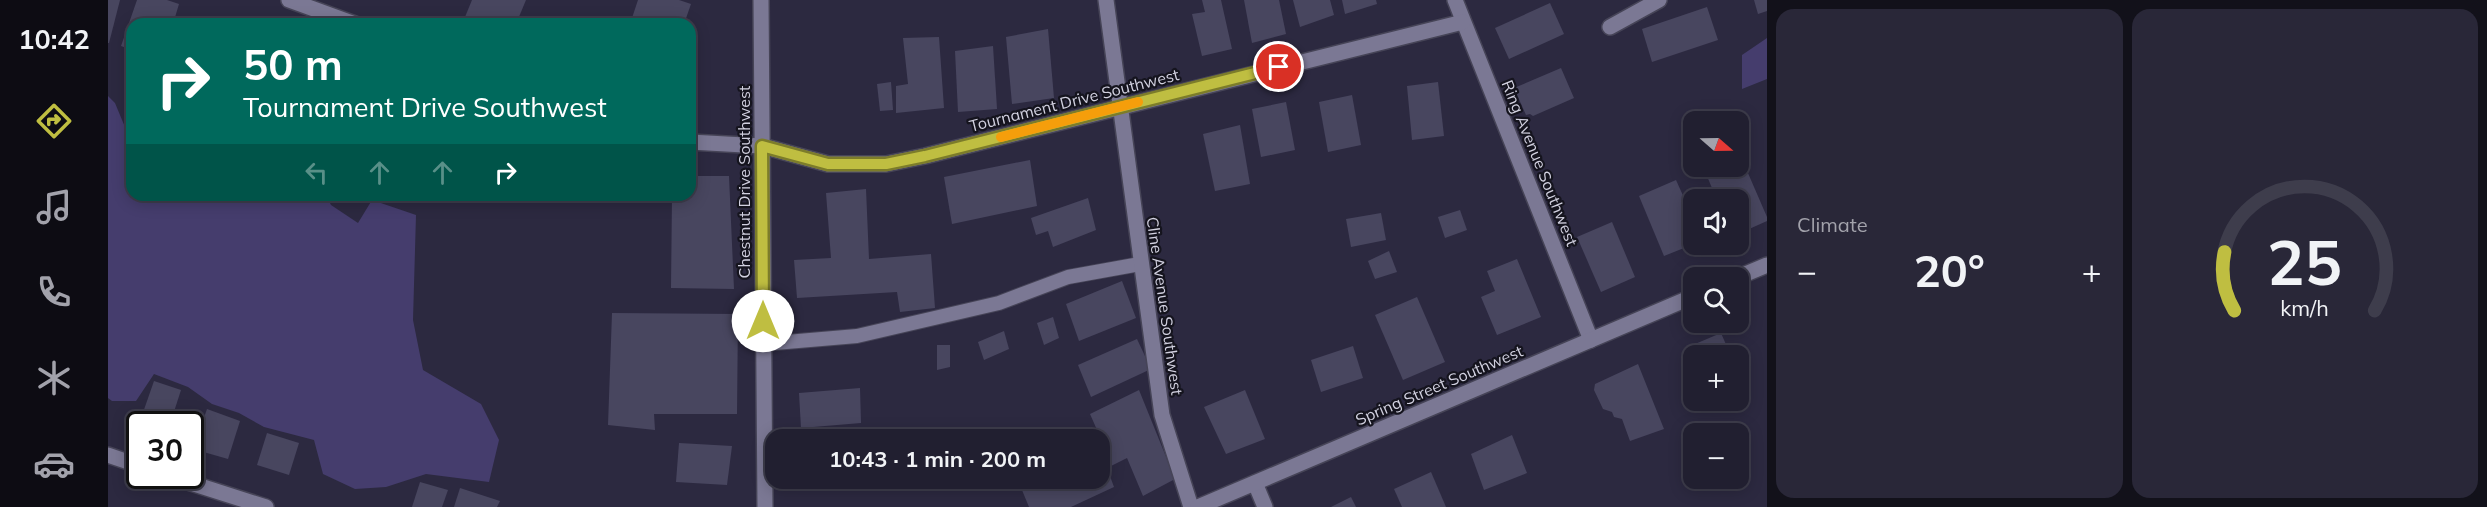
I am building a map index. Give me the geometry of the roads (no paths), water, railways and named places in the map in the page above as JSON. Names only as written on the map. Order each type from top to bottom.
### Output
[{"type":"street","points":[[288,0],[339,18]]},
{"type":"street","name":"Chestnut Drive Southwest","points":[[761,0],[765,507]]},
{"type":"street","name":"Cline Avenue Southwest","points":[[1106,0],[1162,415],[1191,507]]},
{"type":"street","name":"Ring Avenue Southwest","points":[[1455,0],[1591,340]]},
{"type":"street","points":[[1610,27],[1659,0]]},
{"type":"street","name":"Tournament Drive Southwest","points":[[696,142],[762,146],[828,164],[886,164],[1463,22]]},
{"type":"street","points":[[1749,272],[1767,264]]},
{"type":"street","name":"Spring Street Southwest","points":[[1198,507],[1683,301]]},
{"type":"street","points":[[108,455],[126,461]]},
{"type":"street","points":[[1255,483],[1265,507]]},
{"type":"street","points":[[204,487],[266,507]]},
{"type":"lane","points":[[763,344],[857,336],[999,303],[1068,277],[1140,264]]}]
